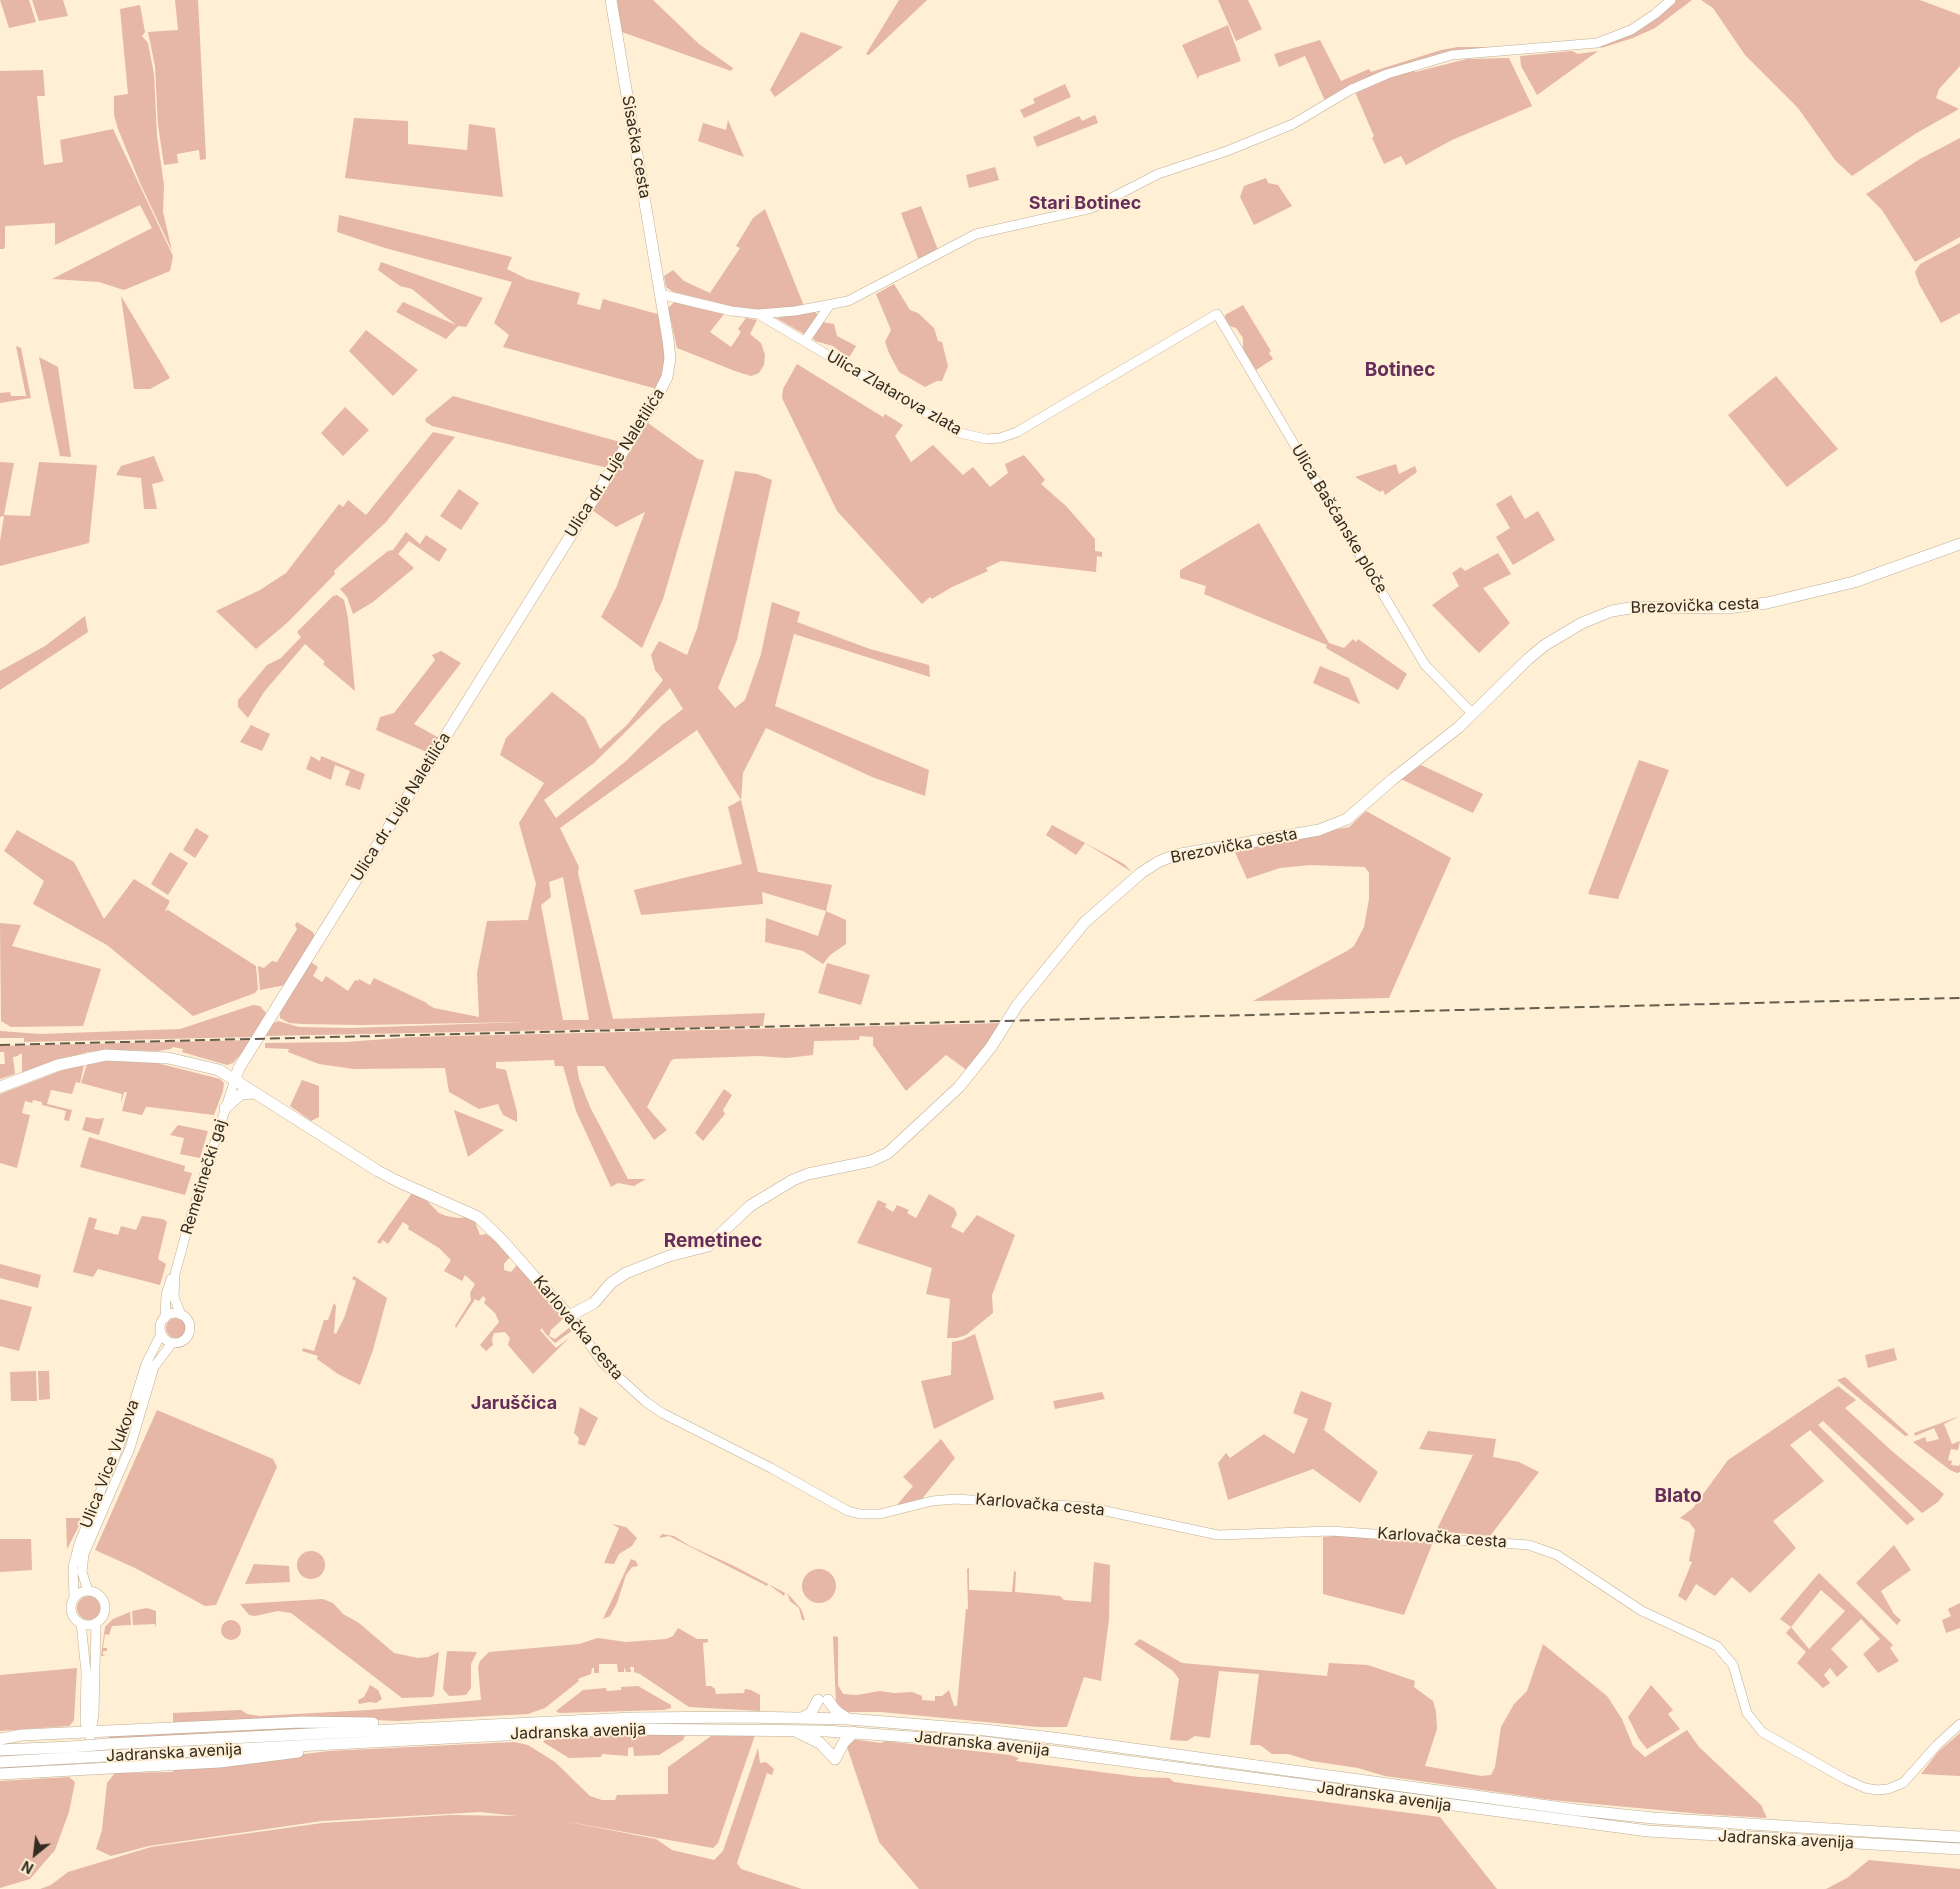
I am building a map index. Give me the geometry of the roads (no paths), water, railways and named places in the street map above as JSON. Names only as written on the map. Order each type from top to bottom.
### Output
[{"type":"main road","name":"Sisačka cesta","points":[[611,0],[660,294]]},
{"type":"main road","name":"Ulica dr. Luje Naletilića","points":[[235,1079],[239,1068],[335,912],[662,387],[668,372],[670,353],[660,294]]},
{"type":"main road","name":"Brezovička cesta","points":[[569,1316],[594,1303],[611,1283],[626,1273],[670,1256],[706,1248],[750,1206],[792,1180],[808,1174],[871,1161],[895,1148],[965,1080],[1004,1028],[1018,1004],[1085,922],[1147,868],[1167,858],[1184,853],[1299,834],[1334,826],[1354,814],[1388,782],[1443,741],[1535,653],[1562,634],[1601,615],[1624,609],[1648,606],[1727,608],[1760,604],[1854,582],[1960,544]]},
{"type":"main road","name":"Karlovačka cesta","points":[[0,1087],[58,1065],[106,1056],[176,1059],[219,1070],[378,1171],[478,1217],[501,1239],[569,1316]]},
{"type":"main road","points":[[225,1108],[241,1094],[254,1093]]},
{"type":"main road","points":[[802,1718],[811,1713],[823,1700],[848,1719]]},
{"type":"main road","name":"Jadranska avenija","points":[[0,1762],[70,1752],[108,1744],[407,1728],[633,1718],[754,1723],[769,1723],[802,1718],[848,1719],[1061,1739],[1606,1813],[1731,1825],[1960,1838]]},
{"type":"main road","points":[[0,1739],[22,1735],[301,1722],[384,1723],[407,1728]]},
{"type":"main road","name":"Jadranska avenija","points":[[0,1750],[70,1752],[106,1756],[754,1723]]},
{"type":"main road","name":"Jadranska avenija","points":[[769,1723],[791,1729],[983,1742],[1648,1831],[1960,1850]]},
{"type":"main road","points":[[791,1729],[820,1743],[835,1759],[844,1742],[854,1732]]},
{"type":"main road","points":[[0,1774],[220,1762],[284,1755],[326,1745]]},
{"type":"street","points":[[660,294],[731,311],[758,314],[828,306],[857,298],[976,234],[1092,208],[1158,174],[1241,145],[1293,124],[1350,90],[1387,74],[1452,55],[1598,43],[1632,30],[1671,0]]},
{"type":"street","points":[[805,341],[828,306]]},
{"type":"street","name":"Ulica Zlatarova zlata","points":[[758,314],[960,433],[976,438],[993,439],[1017,432],[1217,314]]},
{"type":"street","name":"Ulica Bašćanske ploče","points":[[1217,314],[1425,664],[1473,714]]},
{"type":"street","name":"Remetinečki gaj","points":[[165,1318],[167,1290],[175,1274],[235,1079]]},
{"type":"street","name":"Remetinečki gaj","points":[[175,1274],[174,1297],[181,1315]]},
{"type":"street","points":[[172,1314],[181,1315],[188,1322],[189,1334],[184,1340],[172,1343],[162,1334],[161,1325],[165,1318],[172,1314]]},
{"type":"street","name":"Karlovačka cesta","points":[[569,1316],[602,1362],[646,1402],[662,1413],[771,1468],[848,1510],[866,1514],[880,1514],[932,1501],[955,1499],[1087,1507],[1218,1535],[1330,1531],[1529,1545],[1557,1556],[1642,1611],[1717,1646],[1733,1665],[1747,1713],[1762,1732],[1858,1785],[1877,1790],[1895,1787],[1903,1783],[1937,1745],[1960,1724]]},
{"type":"street","name":"Ulica Vice Vukova","points":[[74,1598],[73,1567],[79,1544],[125,1431],[146,1364],[162,1334]]},
{"type":"street","name":"Ulica Vice Vukova","points":[[88,1591],[83,1575],[84,1554],[130,1448],[154,1367],[172,1343]]},
{"type":"street","points":[[88,1591],[100,1596],[105,1604],[102,1617],[96,1623],[86,1625],[81,1623],[72,1613],[74,1598],[88,1591]]},
{"type":"street","points":[[81,1623],[86,1672],[85,1723],[90,1733]]},
{"type":"street","points":[[91,1768],[90,1733],[93,1719],[96,1623]]},
{"type":"railway","points":[[0,1045],[1960,998]]},
{"type":"district","name":"Stari Botinec","points":[[1085,204]]},
{"type":"district","name":"Botinec","points":[[1400,370]]},
{"type":"district","name":"Remetinec","points":[[713,1241]]},
{"type":"district","name":"Jaruščica","points":[[514,1404]]},
{"type":"district","name":"Blato","points":[[1678,1496]]}]
